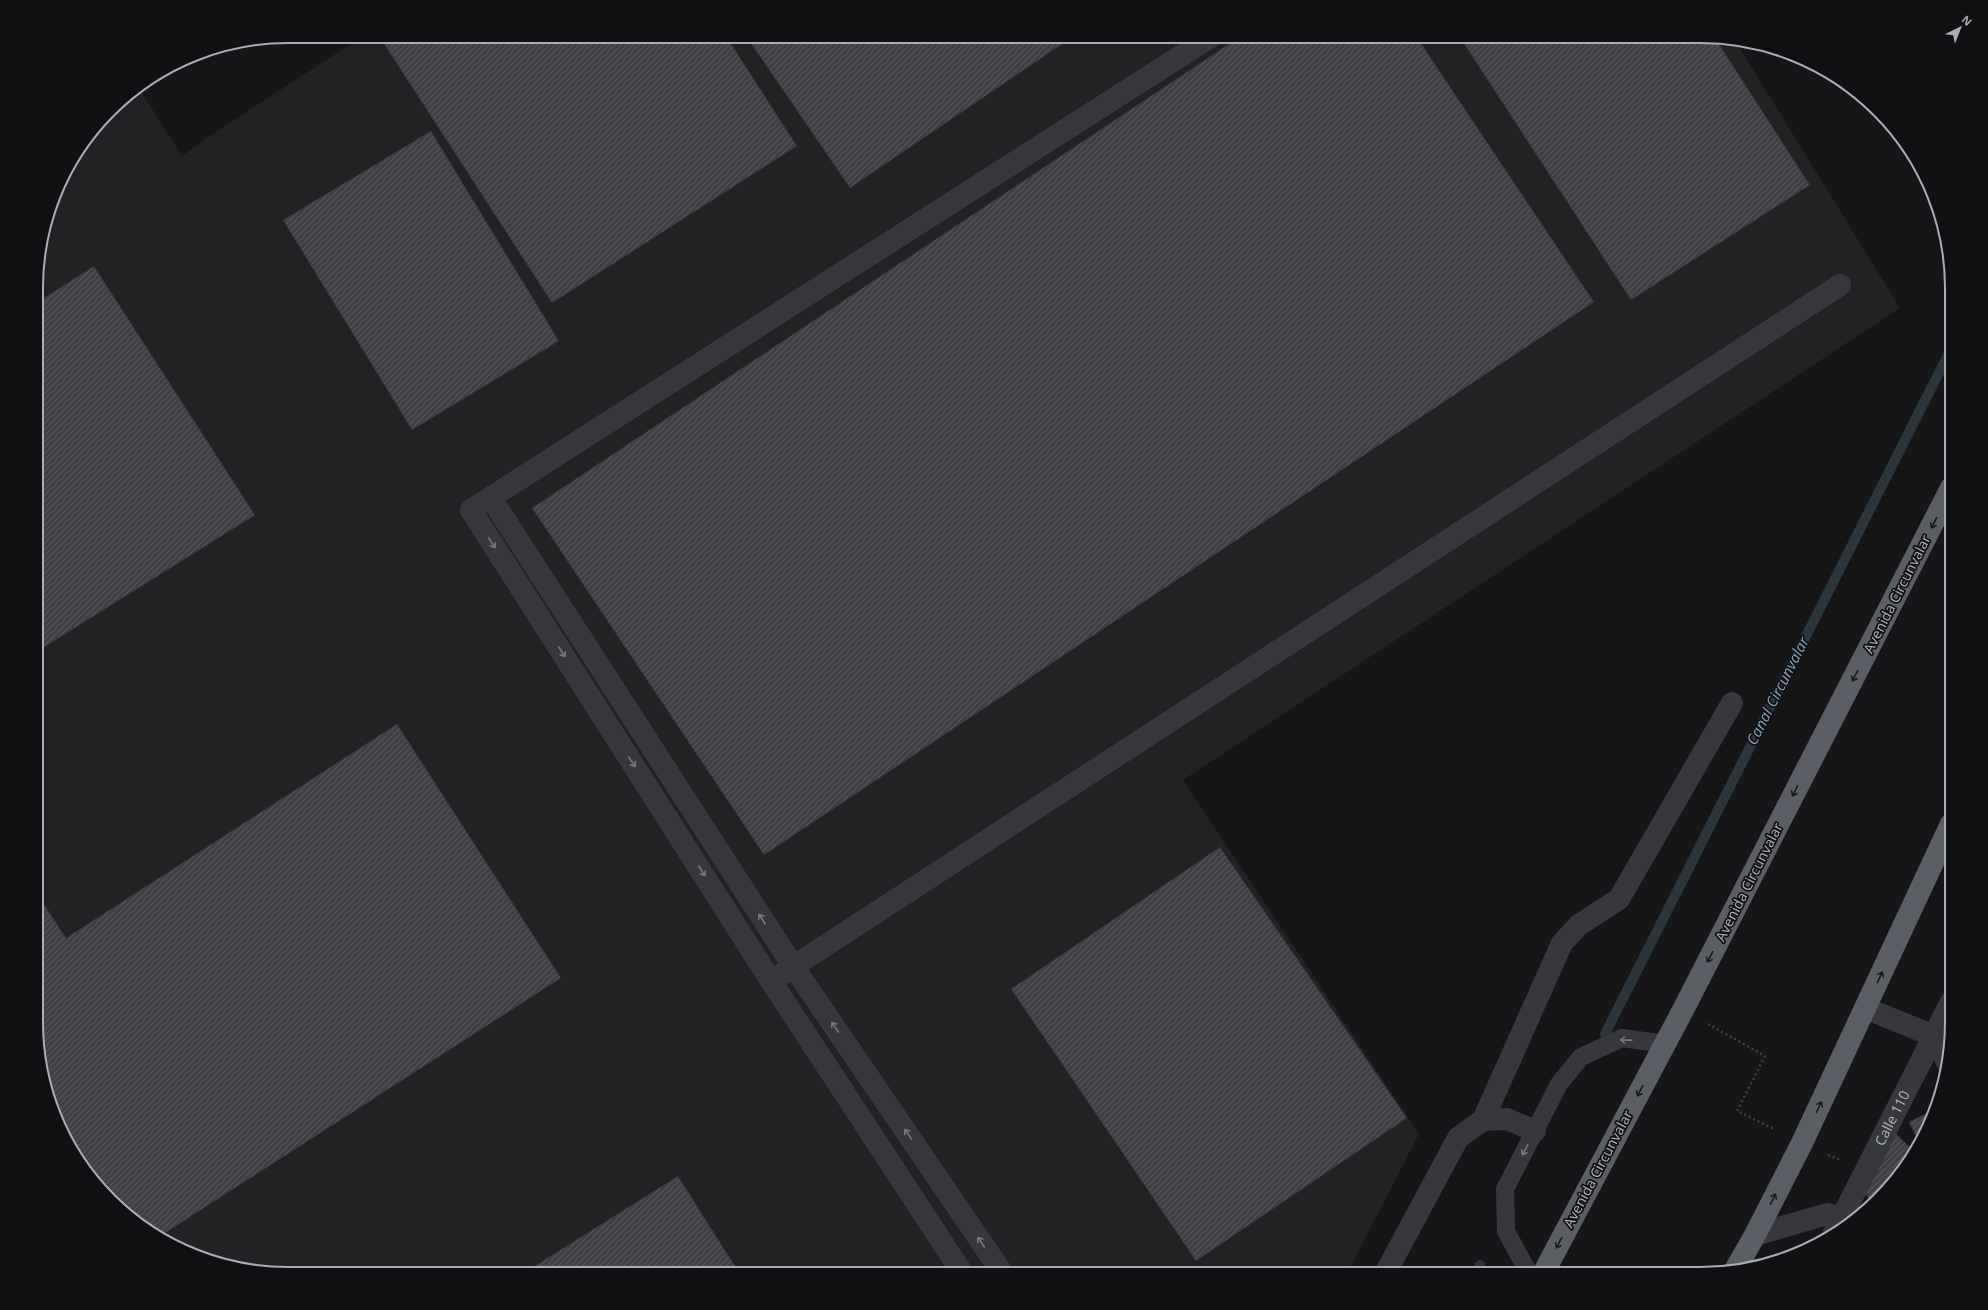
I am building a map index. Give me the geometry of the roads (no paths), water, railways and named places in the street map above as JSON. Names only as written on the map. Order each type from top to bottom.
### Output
[{"type":"highway","name":"Avenida Circunvalar","points":[[1546,1267],[1683,1010],[1945,502]]},
{"type":"highway","points":[[1739,1264],[1802,1143],[1945,839]]},
{"type":"street","points":[[958,1267],[772,981],[471,510],[1201,43]]},
{"type":"street","points":[[772,981],[1840,285]]},
{"type":"street","points":[[491,498],[793,966],[998,1267]]},
{"type":"street","points":[[1389,1267],[1458,1138],[1483,1120],[1562,943],[1579,925],[1619,899],[1732,703]]},
{"type":"street","points":[[1865,1008],[1934,1036],[1943,1054]]},
{"type":"street","name":"Calle 110","points":[[1845,1219],[1866,1173],[1945,1015]]},
{"type":"street","points":[[1483,1120],[1507,1119],[1535,1131]]},
{"type":"street","points":[[1755,1235],[1827,1214],[1840,1223]]},
{"type":"lane","points":[[1525,1267],[1506,1231],[1505,1189],[1559,1084],[1580,1057],[1622,1038],[1665,1044]]},
{"type":"waterway","name":"Canal Circunvalar","points":[[1605,1034],[1945,361]]}]
